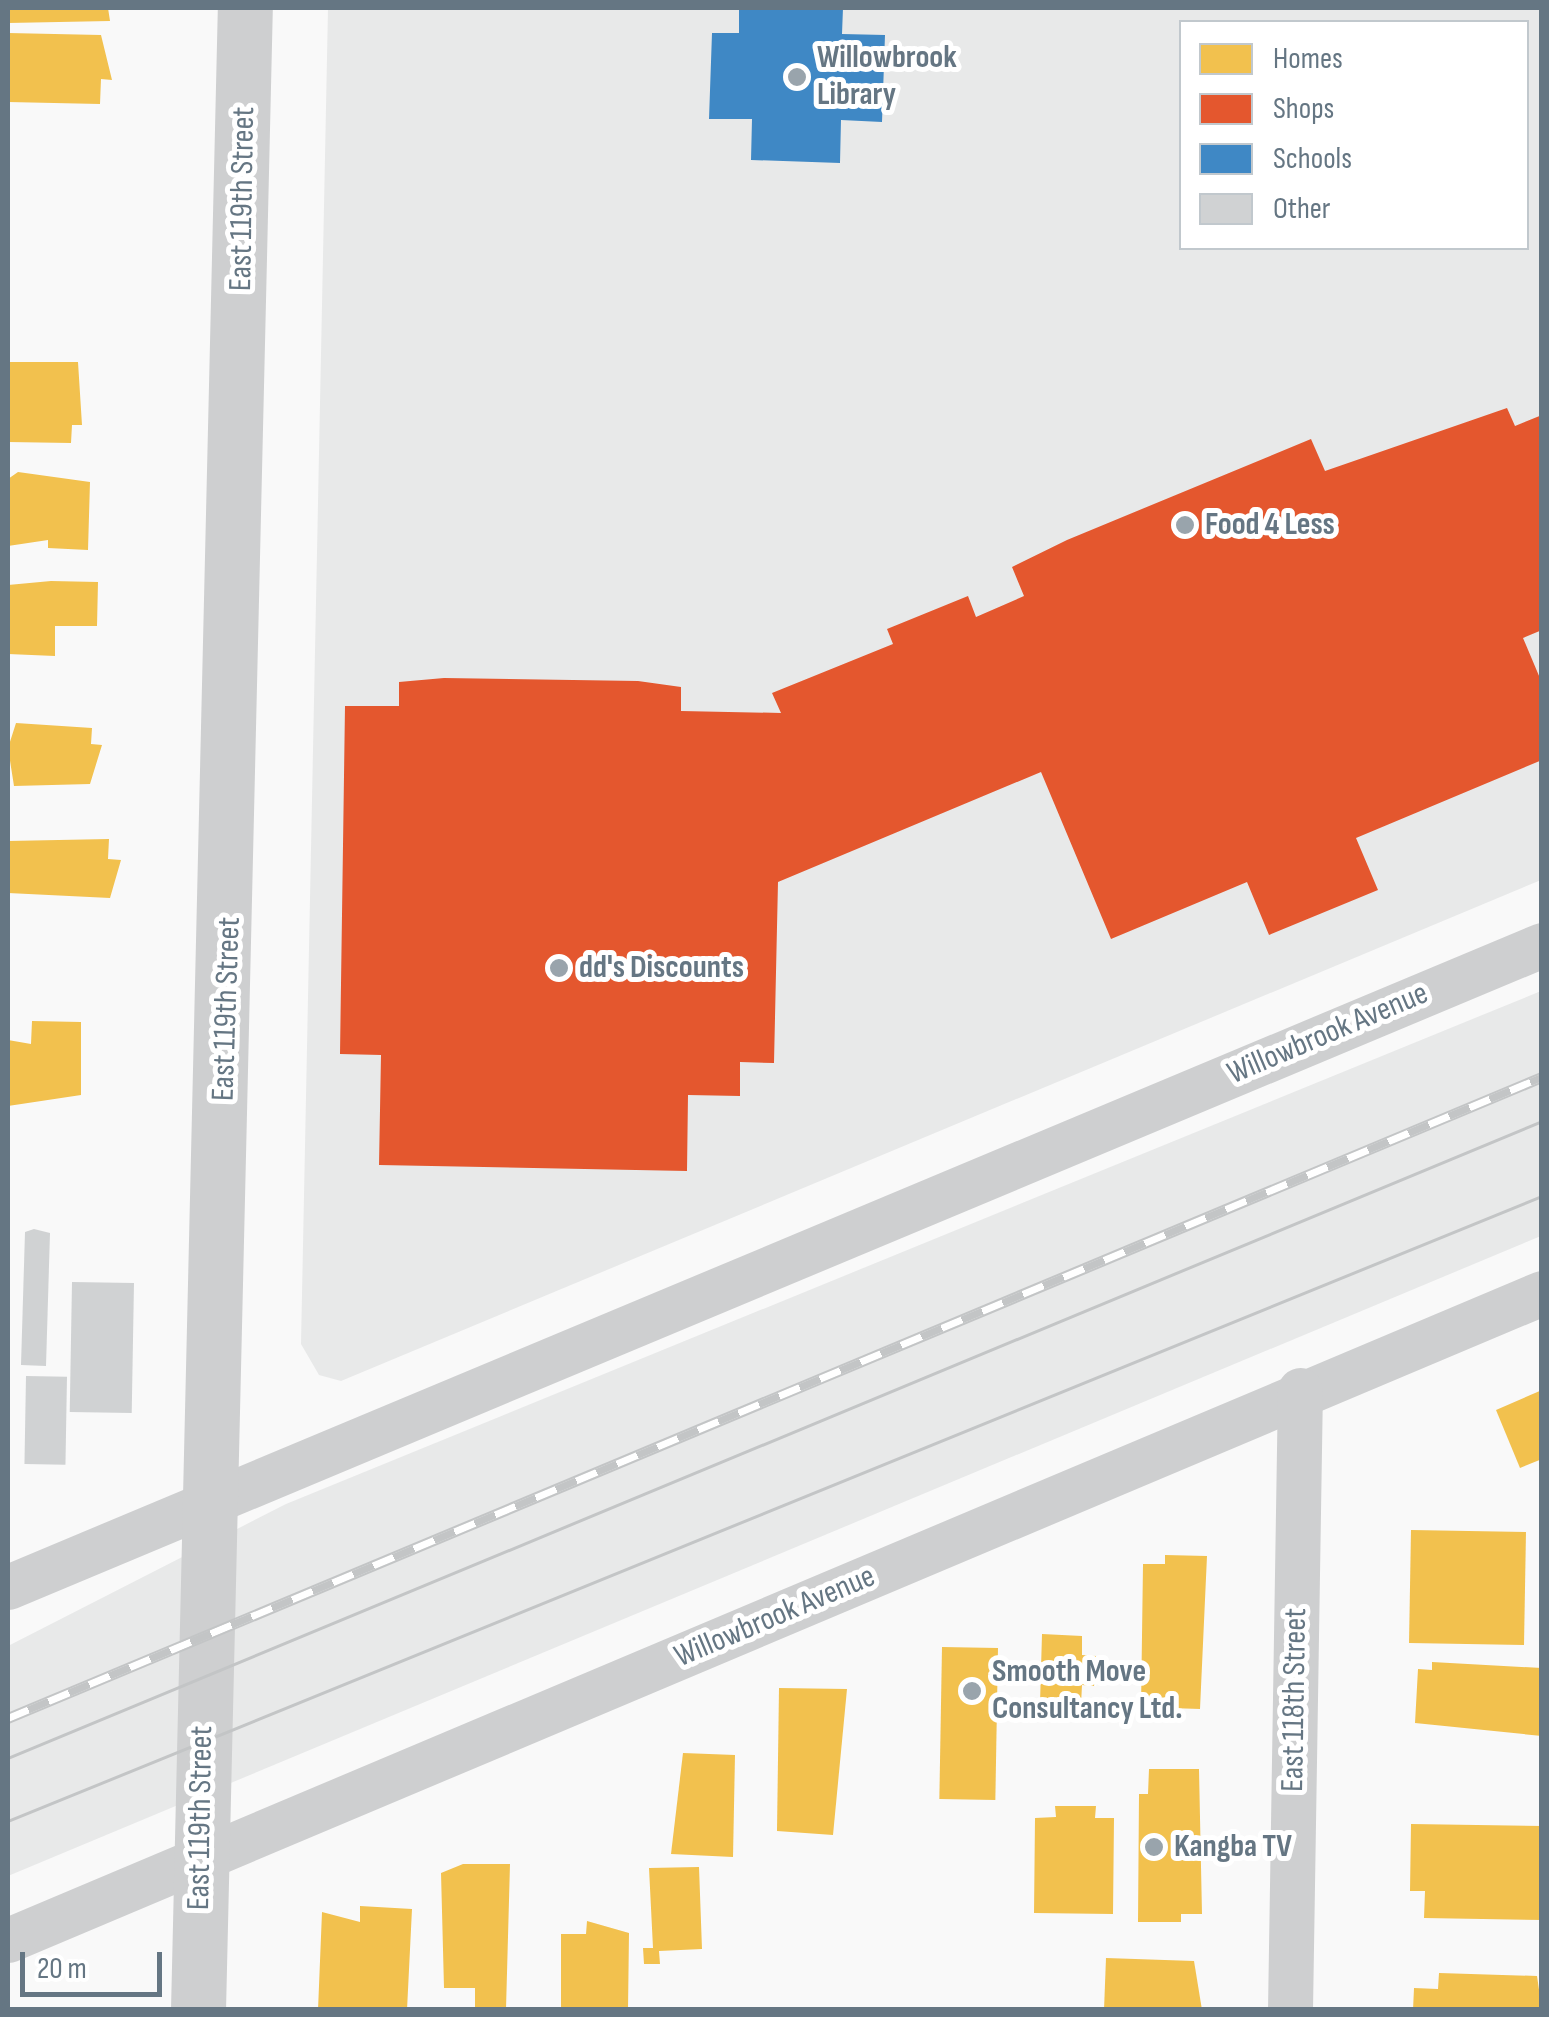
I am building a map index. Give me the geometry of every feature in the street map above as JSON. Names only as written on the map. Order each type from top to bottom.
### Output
[{"type":"street","name":"East 119th Street","points":[[198,2010],[207,1504],[228,980],[245,8]]},
{"type":"street","name":"Willowbrook Avenue","points":[[8,1587],[1542,945]]},
{"type":"street","name":"Willowbrook Avenue","points":[[8,1940],[200,1864],[1300,1390],[1542,1293]]},
{"type":"street","name":"East 118th Street","points":[[1290,2010],[1300,1390]]},
{"type":"shaded area","points":[[328,8],[1541,8],[1541,880],[341,1381],[319,1375],[301,1344]]},
{"type":"shaded area","points":[[1541,991],[1541,1236],[8,1876],[8,1646],[286,1504]]},
{"type":"building: Homes","points":[[8,8],[108,8],[110,21],[8,23]]},
{"type":"building: Homes","points":[[8,33],[101,35],[112,80],[101,79],[100,104],[8,102]]},
{"type":"building: Homes","points":[[8,362],[78,362],[82,425],[72,425],[71,443],[8,442]]},
{"type":"building: Homes","points":[[18,472],[90,482],[88,550],[48,548],[48,540],[8,546],[8,479]]},
{"type":"building: Homes","points":[[98,582],[97,626],[55,626],[55,656],[8,654],[8,585]]},
{"type":"building: Homes","points":[[16,723],[92,728],[91,744],[102,745],[90,784],[14,786],[8,748]]},
{"type":"building: Homes","points":[[109,839],[108,859],[121,860],[110,898],[8,893],[8,841]]},
{"type":"building: Homes","points":[[32,1021],[81,1022],[81,1095],[8,1106],[8,1040],[31,1044]]},
{"type":"building: Homes","points":[[1542,1390],[1542,1459],[1520,1468],[1496,1410]]},
{"type":"building: Homes","points":[[1411,1530],[1526,1532],[1524,1645],[1409,1643]]},
{"type":"building: Homes","points":[[1165,1555],[1207,1556],[1200,1709],[1141,1707],[1143,1564],[1165,1564]]},
{"type":"building: Homes","points":[[1042,1634],[1082,1636],[1082,1655],[1096,1656],[1094,1686],[1082,1685],[1081,1705],[1040,1703]]},
{"type":"building: Homes","points":[[942,1647],[998,1648],[995,1800],[939,1799]]},
{"type":"building: Homes","points":[[1432,1662],[1542,1668],[1542,1736],[1415,1723],[1418,1669],[1432,1670]]},
{"type":"building: Homes","points":[[779,1688],[847,1689],[833,1835],[777,1831]]},
{"type":"building: Homes","points":[[683,1753],[735,1755],[733,1857],[671,1854]]},
{"type":"building: Homes","points":[[1149,1769],[1199,1769],[1202,1914],[1181,1914],[1181,1922],[1138,1922],[1139,1794],[1148,1794]]},
{"type":"building: Homes","points":[[1055,1806],[1096,1806],[1095,1818],[1114,1818],[1113,1914],[1034,1913],[1035,1818],[1056,1817]]},
{"type":"building: Homes","points":[[1411,1824],[1542,1826],[1542,1920],[1424,1918],[1425,1891],[1410,1891]]},
{"type":"building: Homes","points":[[463,1864],[510,1864],[506,2009],[475,2009],[475,1988],[444,1988],[441,1873]]},
{"type":"building: Homes","points":[[699,1867],[702,1949],[659,1951],[660,1964],[644,1964],[643,1948],[653,1948],[649,1868]]},
{"type":"building: Homes","points":[[360,1906],[412,1909],[407,2010],[318,2010],[322,1912],[360,1922]]},
{"type":"building: Homes","points":[[587,1921],[629,1933],[628,2010],[561,2010],[561,1934],[586,1934]]},
{"type":"building: Homes","points":[[1106,1958],[1194,1961],[1202,2010],[1104,2010]]},
{"type":"building: Homes","points":[[1439,1973],[1537,1976],[1542,2010],[1413,2010],[1414,1988],[1438,1989]]},
{"type":"building: Shops","points":[[1507,408],[1515,426],[1542,415],[1542,630],[1523,638],[1542,683],[1542,760],[1356,838],[1378,890],[1269,935],[1247,882],[1111,939],[1041,772],[778,882],[774,1063],[740,1062],[740,1096],[688,1095],[687,1171],[379,1165],[381,1055],[340,1054],[345,706],[399,706],[399,682],[444,678],[638,681],[681,687],[681,711],[781,713],[772,693],[893,644],[887,629],[968,596],[976,617],[1024,596],[1012,567],[1067,540],[1311,439],[1325,471]]},
{"type":"building: Schools","name":"Willowbrook Library","points":[[739,8],[843,8],[842,34],[885,35],[882,122],[841,120],[840,163],[751,160],[752,119],[709,119],[712,33],[739,33]]},
{"type":"building: Other","points":[[34,1229],[50,1233],[46,1366],[21,1365],[25,1232]]},
{"type":"building: Other","points":[[72,1282],[134,1283],[132,1413],[70,1412]]},
{"type":"building: Other","points":[[26,1376],[67,1377],[65,1465],[24,1464]]},
{"type":"tram line","points":[[8,1758],[1542,1121]]},
{"type":"tram line","points":[[8,1821],[1542,1196]]},
{"type":"railway","points":[[8,1718],[1542,1077]]},
{"type":"place","name":"Willowbrook Library","points":[[797,77]]},
{"type":"place","name":"Food 4 Less","points":[[1185,525]]},
{"type":"place","name":"dd's Discounts","points":[[559,968]]},
{"type":"place","name":"Smooth Move Consultancy Ltd.","points":[[972,1691]]},
{"type":"place","name":"Kangba TV","points":[[1154,1847]]}]
